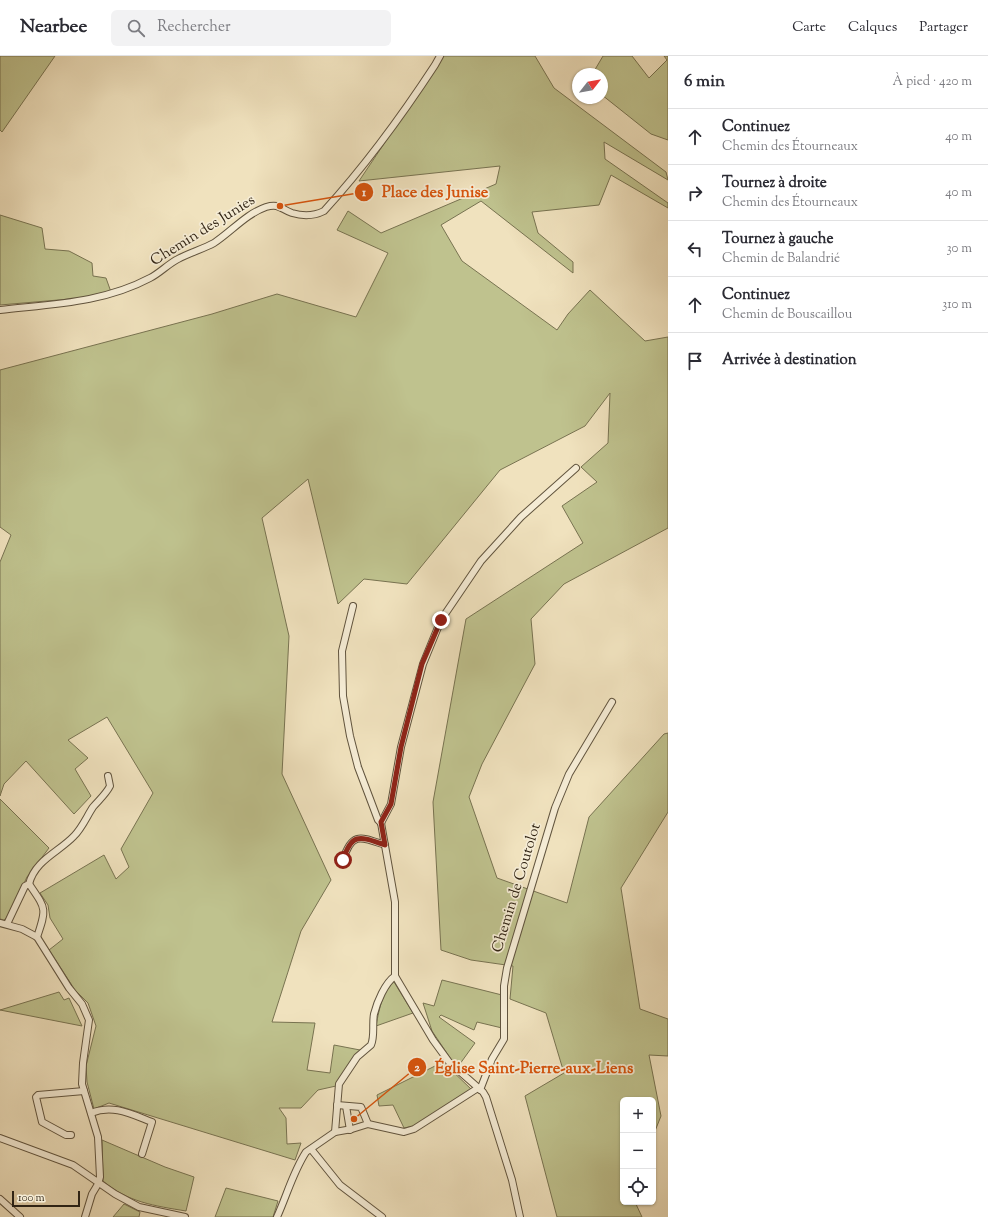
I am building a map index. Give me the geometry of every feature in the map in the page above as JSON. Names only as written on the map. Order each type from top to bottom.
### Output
[{"type":"street","name":"Chemin des Junies","points":[[0,310],[94,300],[116,293],[151,278],[176,259],[214,243],[248,216],[267,206],[280,206],[292,213],[306,215],[317,215],[324,211],[368,161],[396,125],[440,56]]},
{"type":"street","points":[[381,822],[391,804],[401,747],[422,664],[441,620],[481,561],[521,517],[576,468]]},
{"type":"street","points":[[353,606],[342,651],[343,696],[350,736],[358,767],[378,820],[381,822],[396,902],[395,976],[433,1040],[449,1062],[486,1096],[512,1180],[520,1217]]},
{"type":"street","name":"Chemin de Coutolot","points":[[479,1089],[492,1059],[504,1039],[504,986],[507,968],[555,808],[569,774],[612,702]]},
{"type":"street","points":[[37,937],[44,916],[44,908],[29,884],[30,878],[39,865],[75,835],[95,806],[107,792],[110,786],[108,776]]},
{"type":"street","points":[[343,860],[346,849],[356,838],[361,837],[385,845]]},
{"type":"street","points":[[7,924],[25,886],[29,884]]},
{"type":"street","points":[[0,923],[22,929],[37,937],[68,988],[82,1004],[89,1020],[82,1073],[84,1091],[98,1137],[98,1184],[92,1194],[85,1217]]},
{"type":"street","points":[[335,1132],[336,1105],[339,1084],[346,1071],[357,1057],[371,1045],[374,1014],[385,988],[395,976]]},
{"type":"street","points":[[277,1217],[293,1176],[306,1152],[335,1132],[350,1130],[368,1124],[404,1132],[414,1129],[479,1089]]},
{"type":"street","points":[[71,1135],[66,1135],[42,1122],[36,1097],[38,1095],[84,1091]]},
{"type":"street","points":[[336,1105],[361,1107],[368,1124]]},
{"type":"street","points":[[346,1106],[350,1130]]},
{"type":"street","points":[[91,1113],[102,1108],[112,1108],[152,1122],[142,1154]]},
{"type":"street","points":[[0,1138],[73,1165],[98,1184],[139,1207],[185,1217]]},
{"type":"street","points":[[311,1149],[340,1185],[382,1217]]},
{"type":"street","points":[[0,1199],[20,1217]]},
{"type":"green space","points":[[0,56],[55,56],[2,132],[0,130]]},
{"type":"green space","points":[[443,56],[535,56],[554,88],[572,102],[572,104],[575,104],[666,172],[668,180],[604,142],[605,159],[668,203],[668,208],[611,175],[599,205],[532,212],[538,233],[573,262],[573,273],[481,201],[441,225],[462,261],[557,330],[568,314],[590,290],[645,341],[668,337],[668,528],[564,584],[531,619],[535,664],[482,764],[469,797],[497,878],[567,903],[589,817],[664,734],[668,733],[668,812],[621,888],[640,1009],[668,1019],[668,1056],[649,1055],[661,1116],[656,1128],[656,1097],[620,1097],[620,1205],[636,1205],[642,1217],[557,1217],[525,1096],[564,1073],[546,1013],[510,999],[513,966],[471,960],[441,950],[433,802],[466,619],[583,543],[562,506],[597,482],[581,467],[608,443],[610,393],[585,426],[500,470],[407,584],[364,579],[338,604],[308,479],[262,518],[289,636],[282,774],[331,880],[301,931],[272,1022],[315,1023],[307,1070],[330,1073],[334,1045],[360,1050],[336,1086],[318,1090],[301,1108],[279,1108],[286,1118],[287,1144],[301,1143],[295,1160],[109,1103],[94,1109],[87,1082],[86,1066],[96,1026],[88,1003],[75,990],[49,950],[63,939],[50,918],[48,905],[40,893],[104,855],[116,879],[129,867],[121,849],[153,793],[107,717],[68,740],[88,758],[75,769],[91,796],[74,814],[26,761],[4,784],[0,796],[0,562],[11,535],[0,527],[0,370],[212,314],[277,294],[356,317],[388,253],[337,230],[348,211],[381,233],[496,184],[500,166],[359,181]]},
{"type":"green space","points":[[603,56],[632,56],[649,78],[667,60],[664,56],[668,56],[668,140],[651,134],[608,100],[608,68],[596,68]]},
{"type":"green space","points":[[0,215],[42,228],[45,249],[69,251],[92,263],[93,276],[106,278],[111,292],[93,297],[0,305]]},
{"type":"green space","points":[[0,799],[49,848],[27,877],[8,917],[4,920],[0,919]]},
{"type":"green space","points":[[442,980],[502,995],[502,1028],[477,1022],[474,1030],[441,1015],[439,1017],[475,1043],[457,1068],[432,1031],[423,1003],[434,1006]]},
{"type":"green space","points":[[394,982],[413,1013],[376,1026],[384,995],[390,985]]},
{"type":"green space","points":[[59,992],[64,1000],[69,998],[82,1026],[0,1010]]},
{"type":"green space","points":[[443,1062],[472,1090],[414,1126],[404,1128],[393,1105],[379,1106],[377,1095]]},
{"type":"green space","points":[[102,1140],[165,1167],[194,1177],[186,1211],[142,1202],[122,1194],[103,1181]]},
{"type":"green space","points":[[226,1188],[278,1201],[273,1217],[215,1217]]},
{"type":"green space","points":[[124,1204],[140,1212],[139,1217],[113,1217]]},
{"type":"place","name":"Place des Junise","points":[[280,206]]},
{"type":"place","name":"Église Saint-Pierre-aux-Liens","points":[[354,1119]]},
{"type":"route","points":[[343,860],[346,849],[356,838],[361,837],[385,845],[381,822],[391,804],[401,747],[422,664],[441,620]]}]
